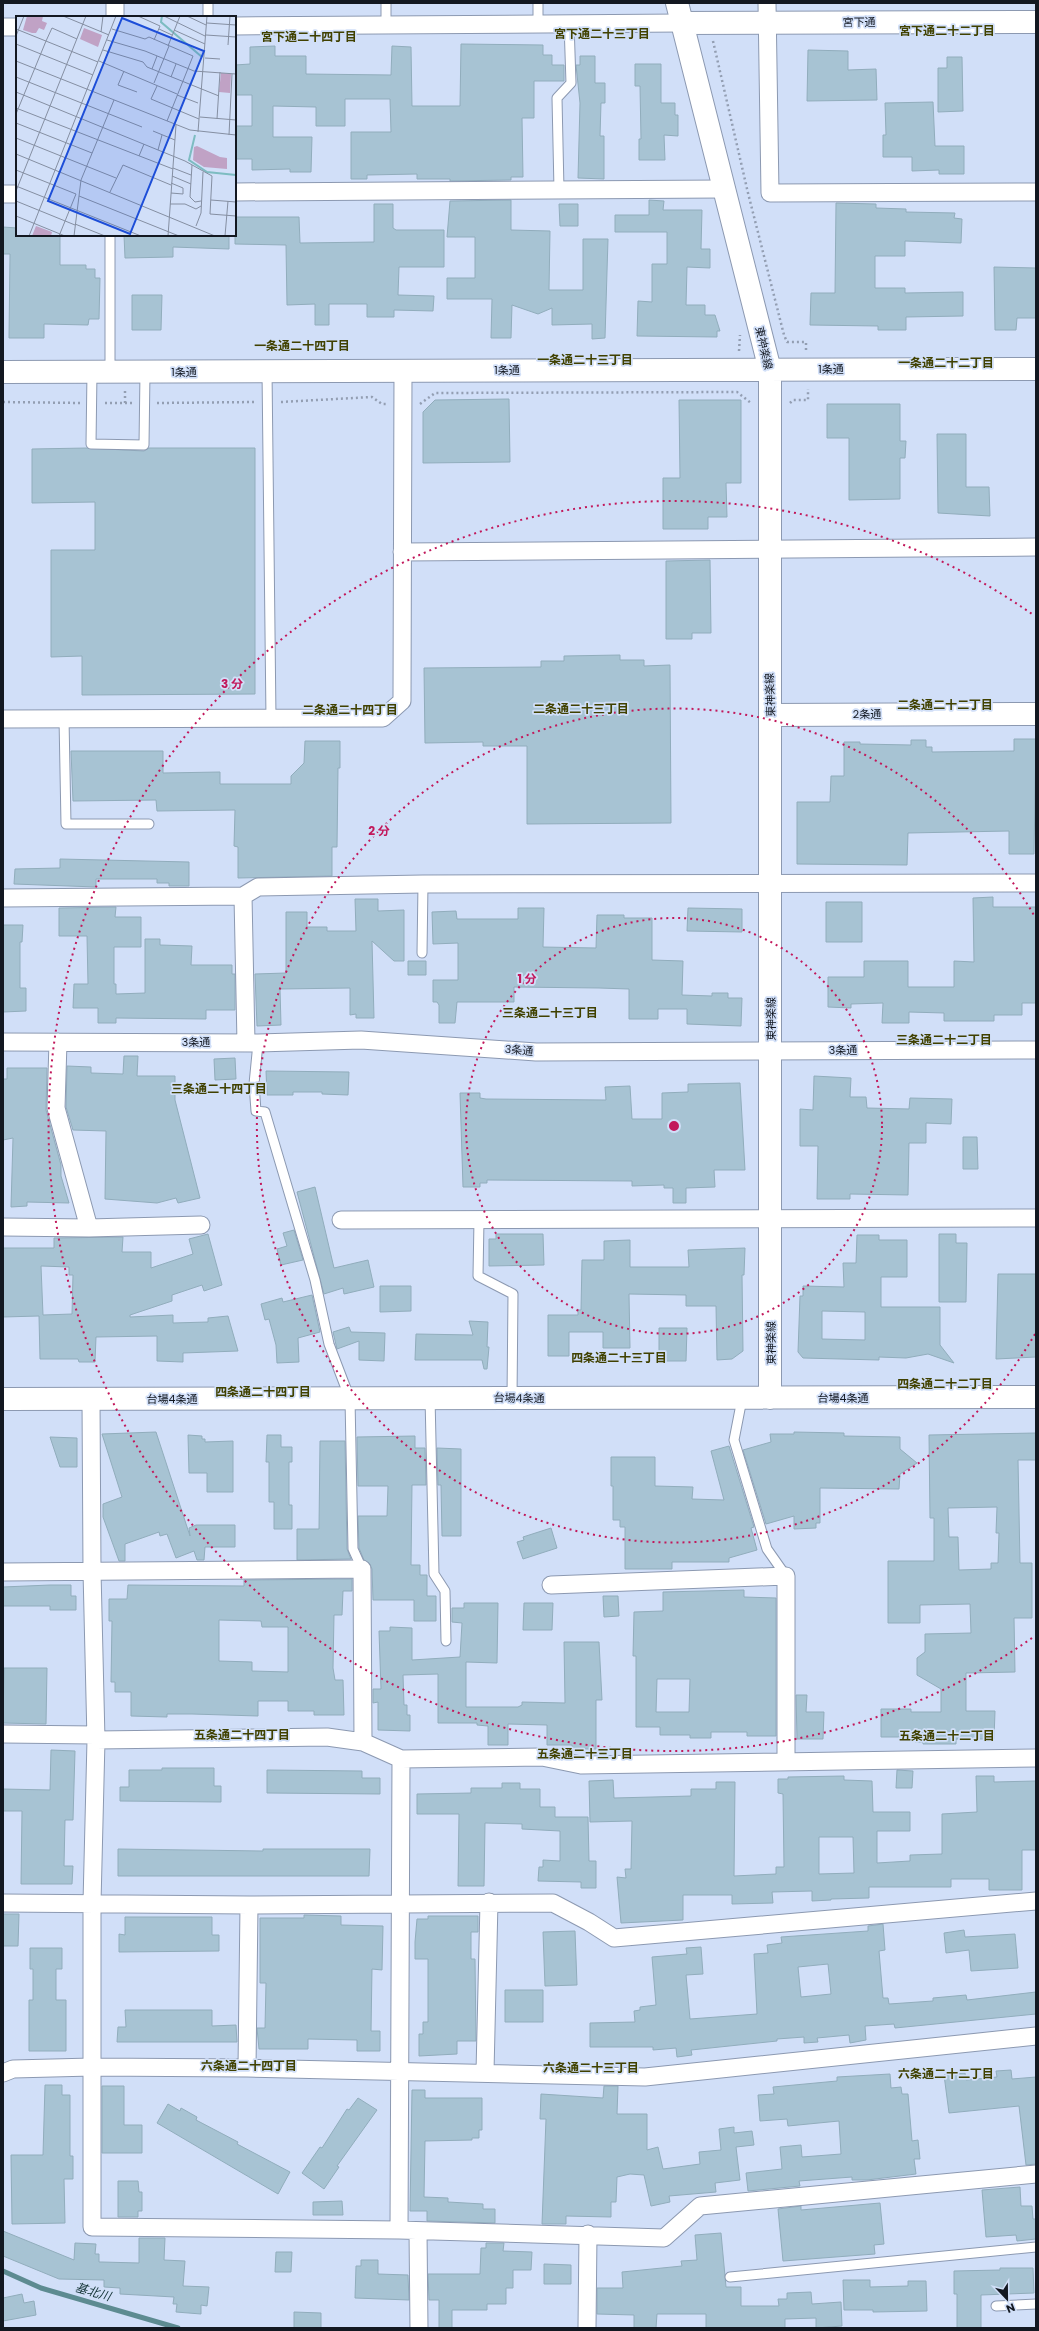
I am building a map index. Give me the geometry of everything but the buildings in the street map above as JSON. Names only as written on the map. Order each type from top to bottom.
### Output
[{"type":"street","points":[[115,3],[116,16]]},
{"type":"street","points":[[236,26],[569,23],[679,13]]},
{"type":"street","name":"宮下通","points":[[679,13],[709,23],[767,13],[1036,22]]},
{"type":"street","name":"東神楽線","points":[[679,13],[770,370],[770,1398]]},
{"type":"street","points":[[767,13],[770,193],[1036,192]]},
{"type":"street","points":[[3,27],[16,27]]},
{"type":"street","points":[[236,192],[724,189]]},
{"type":"street","points":[[3,194],[16,194]]},
{"type":"street","name":"1条通","points":[[3,372],[1036,369]]},
{"type":"street","points":[[3,719],[383,718],[402,701],[403,371]]},
{"type":"street","points":[[402,552],[618,552],[769,548],[1036,547]]},
{"type":"street","name":"2条通","points":[[771,715],[1036,714]]},
{"type":"street","points":[[3,898],[243,896],[258,887],[423,884],[1036,883]]},
{"type":"street","points":[[243,896],[252,1043]]},
{"type":"street","name":"3条通","points":[[3,1042],[252,1043],[361,1040],[536,1052],[1036,1050]]},
{"type":"street","points":[[58,1042],[56,1108],[89,1228]]},
{"type":"street","points":[[340,1220],[771,1220],[1036,1218]]},
{"type":"street","points":[[3,1227],[89,1228],[201,1225]]},
{"type":"street","name":"台場4条通","points":[[3,1399],[350,1399],[430,1397],[742,1399],[1036,1397]]},
{"type":"street","points":[[91,1399],[95,1737],[92,1903],[92,2227],[399,2230],[588,2234],[664,2238],[700,2206],[1036,2174]]},
{"type":"street","points":[[3,1572],[362,1570],[363,1742]]},
{"type":"street","points":[[551,1585],[786,1576],[786,1762]]},
{"type":"street","points":[[3,1734],[95,1737],[327,1737],[363,1742],[401,1759],[542,1757],[581,1765],[1036,1758]]},
{"type":"street","points":[[399,2230],[402,1904],[401,1759]]},
{"type":"street","points":[[3,1903],[249,1905],[489,1902],[554,1903],[589,1922],[614,1938],[1036,1901]]},
{"type":"street","points":[[485,2072],[489,1902]]},
{"type":"street","points":[[247,2068],[249,1905]]},
{"type":"street","points":[[3,2073],[13,2069],[92,2067],[485,2072],[645,2077],[1036,2036]]},
{"type":"street","points":[[418,2231],[419,2328]]},
{"type":"street","points":[[587,2328],[588,2234]]},
{"type":"lane","points":[[208,3],[208,16]]},
{"type":"lane","points":[[386,3],[386,25]]},
{"type":"lane","points":[[538,3],[538,23]]},
{"type":"lane","points":[[559,190],[557,98],[571,83],[569,23]]},
{"type":"lane","points":[[110,236],[101,372],[92,403],[91,444],[144,445],[145,372]]},
{"type":"lane","points":[[268,371],[271,719]]},
{"type":"lane","points":[[64,718],[66,824],[149,824]]},
{"type":"lane","points":[[422,953],[423,884]]},
{"type":"lane","points":[[252,1043],[256,1111],[265,1112],[315,1280],[329,1344],[350,1399],[353,1549],[362,1570]]},
{"type":"lane","points":[[479,1220],[478,1276],[513,1294],[512,1398]]},
{"type":"lane","points":[[430,1397],[434,1574],[445,1591],[446,1641]]},
{"type":"lane","points":[[742,1399],[734,1440],[767,1549],[786,1576]]},
{"type":"lane","points":[[730,2277],[1036,2247]]},
{"type":"lane","points":[[996,2306],[1036,2304]]},
{"type":"path","points":[[709,23],[748,193],[784,335],[787,342],[806,342]]},
{"type":"path","points":[[421,404],[435,393],[738,392],[744,395]]},
{"type":"path","points":[[149,403],[268,402],[372,397],[382,404]]},
{"type":"path","points":[[3,402],[133,403]]},
{"type":"waterway","name":"基北川","points":[[3,2271],[41,2288],[178,2328]]},
{"type":"district","name":"宮下通二十二丁目","points":[[947,31]]},
{"type":"district","name":"宮下通二十三丁目","points":[[602,34]]},
{"type":"district","name":"宮下通二十四丁目","points":[[309,37]]},
{"type":"district","name":"一条通二十四丁目","points":[[302,346]]},
{"type":"district","name":"一条通二十三丁目","points":[[585,360]]},
{"type":"district","name":"一条通二十二丁目","points":[[946,363]]},
{"type":"district","name":"二条通二十二丁目","points":[[945,705]]},
{"type":"district","name":"二条通二十三丁目","points":[[581,709]]},
{"type":"district","name":"二条通二十四丁目","points":[[350,710]]},
{"type":"district","name":"三条通二十三丁目","points":[[550,1013]]},
{"type":"district","name":"三条通二十二丁目","points":[[944,1040]]},
{"type":"district","name":"三条通二十四丁目","points":[[219,1089]]},
{"type":"district","name":"四条通二十三丁目","points":[[619,1358]]},
{"type":"district","name":"四条通二十二丁目","points":[[945,1384]]},
{"type":"district","name":"四条通二十四丁目","points":[[263,1392]]},
{"type":"district","name":"五条通二十四丁目","points":[[242,1735]]},
{"type":"district","name":"五条通二十二丁目","points":[[947,1736]]},
{"type":"district","name":"五条通二十三丁目","points":[[585,1754]]},
{"type":"district","name":"六条通二十四丁目","points":[[249,2066]]},
{"type":"district","name":"六条通二十三丁目","points":[[591,2068]]},
{"type":"district","name":"六条通二十二丁目","points":[[946,2074]]}]
